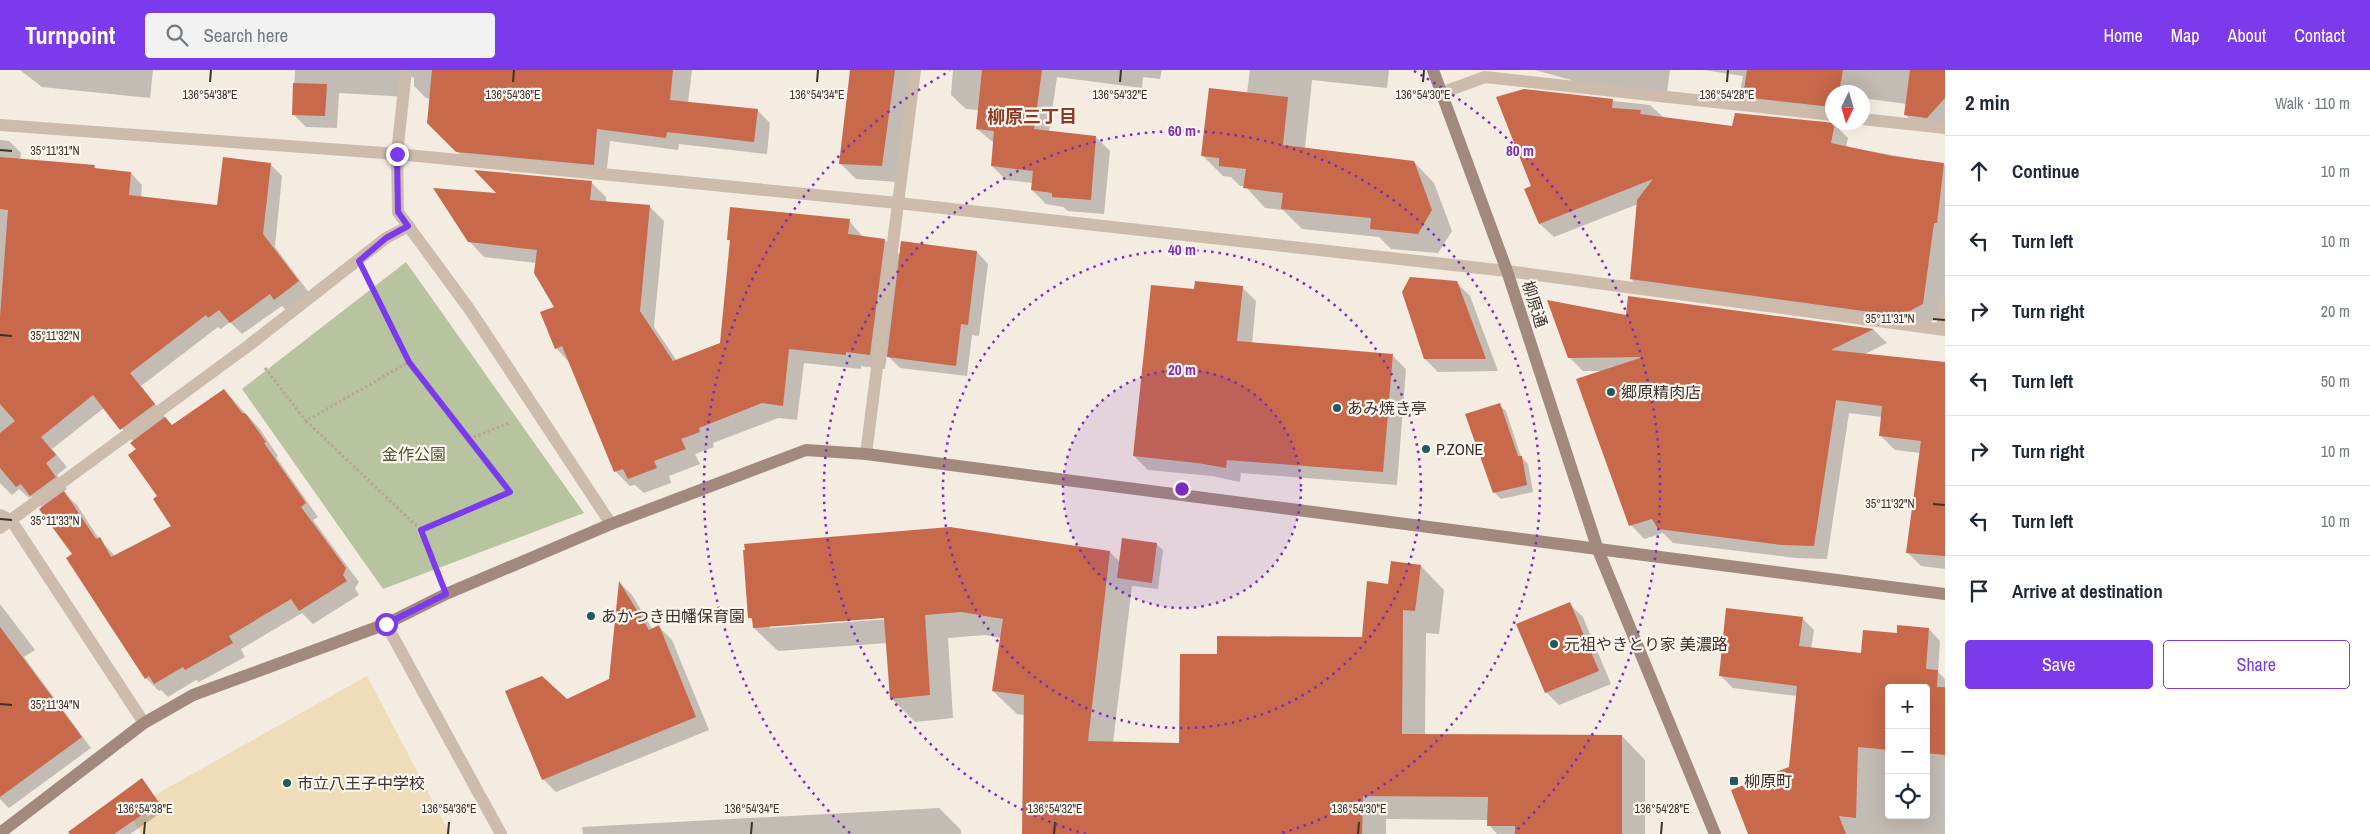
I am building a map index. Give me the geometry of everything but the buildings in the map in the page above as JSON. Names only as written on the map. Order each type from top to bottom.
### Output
[{"type":"street","points":[[406,70],[397,154],[398,212],[470,310],[611,524]]},
{"type":"street","points":[[866,454],[915,70]]},
{"type":"street","name":"柳原通","points":[[1433,70],[1507,271],[1598,550],[1715,834]]},
{"type":"street","points":[[1441,93],[1484,77],[1825,114]]},
{"type":"street","points":[[1870,120],[1945,128]]},
{"type":"street","points":[[0,125],[397,154],[898,203],[1507,271],[1943,330],[1945,300]]},
{"type":"street","points":[[0,528],[6,517],[248,346],[386,238],[408,226]]},
{"type":"street","points":[[0,833],[144,723],[193,695],[386,624],[446,594],[611,524],[806,450],[866,454],[1945,594]]},
{"type":"street","points":[[6,517],[144,723]]},
{"type":"street","points":[[386,624],[502,834]]},
{"type":"path","points":[[359,261],[409,362],[510,492],[421,530]]},
{"type":"path","points":[[248,346],[306,421],[421,530],[446,594]]},
{"type":"path","points":[[306,421],[409,362]]},
{"type":"path","points":[[469,439],[538,412]]},
{"type":"green space","name":"金作公園","points":[[406,262],[584,513],[383,589],[242,389]]},
{"type":"sand","name":"市立八王子中学校","points":[[367,676],[450,834],[141,834],[128,810]]},
{"type":"place","name":"郷原精肉店","points":[[1611,392]]},
{"type":"place","name":"あみ焼き亭","points":[[1337,408]]},
{"type":"place","name":"P.ZONE","points":[[1426,449]]},
{"type":"place","name":"あかつき田幡保育園","points":[[591,616]]},
{"type":"place","name":"元祖やきとり家 美濃路","points":[[1554,644]]},
{"type":"place","name":"柳原町","points":[[1734,781]]},
{"type":"place","name":"市立八王子中学校","points":[[287,783]]},
{"type":"district","name":"柳原三丁目","points":[[1032,117]]},
{"type":"route","points":[[386,624],[446,594],[421,530],[510,492],[409,362],[359,261],[386,238],[408,226],[398,212],[397,154]]}]
